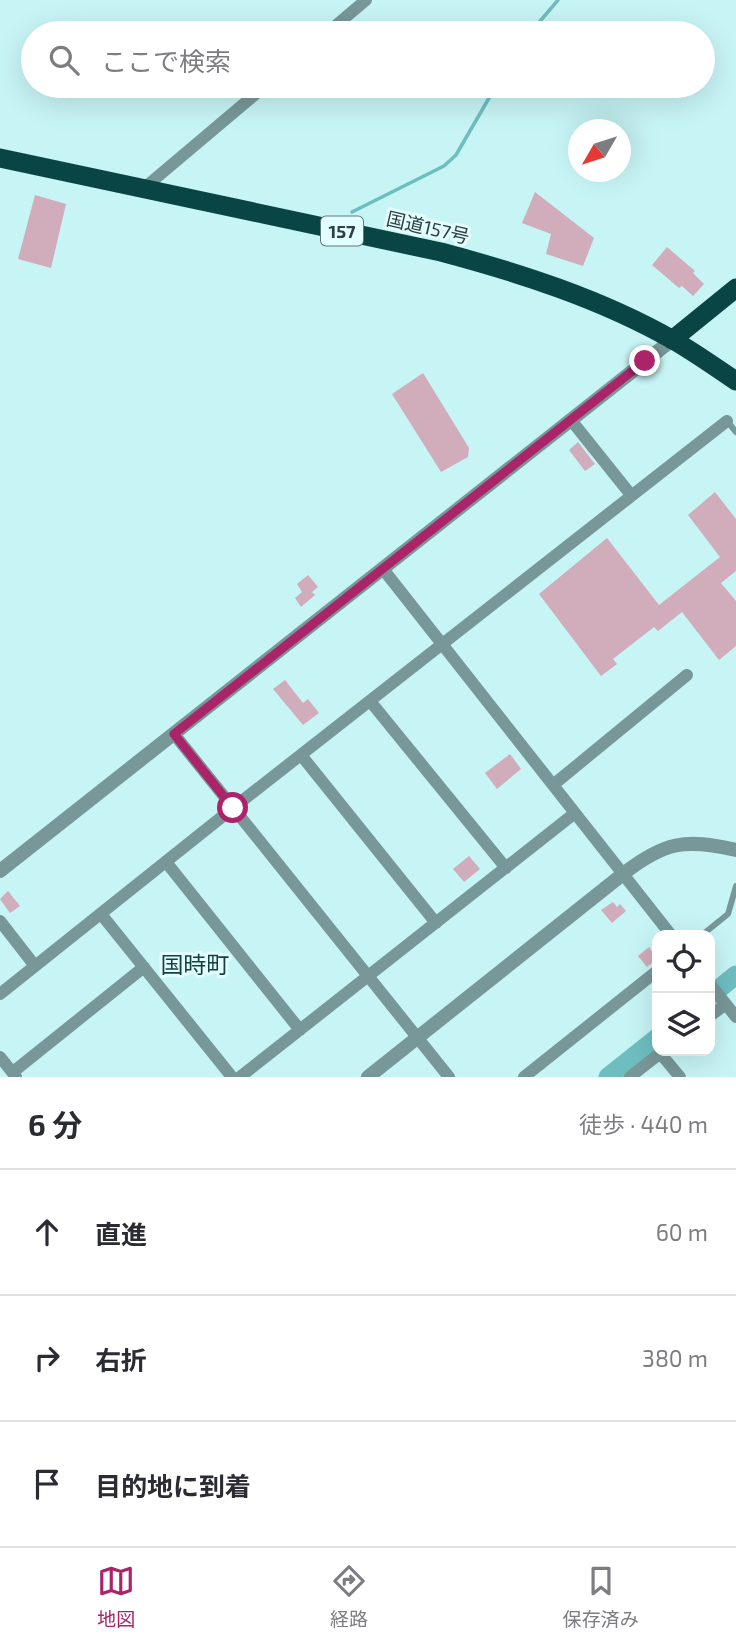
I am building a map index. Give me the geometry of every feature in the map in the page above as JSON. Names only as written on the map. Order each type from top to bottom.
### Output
[{"type":"highway","name":"国道157号","points":[[0,158],[441,252],[499,267],[559,288],[673,340],[736,381]]},
{"type":"highway","points":[[673,340],[736,288]]},
{"type":"street","points":[[341,21],[366,0]]},
{"type":"street","points":[[143,189],[251,98]]},
{"type":"street","points":[[0,871],[673,340]]},
{"type":"street","points":[[571,420],[631,495]]},
{"type":"street","points":[[0,994],[727,421]]},
{"type":"street","points":[[383,569],[667,930]]},
{"type":"street","points":[[553,785],[687,675]]},
{"type":"street","points":[[370,701],[506,868]]},
{"type":"street","points":[[174,734],[449,1077]]},
{"type":"street","points":[[301,755],[436,923]]},
{"type":"street","points":[[240,1077],[575,813]]},
{"type":"street","points":[[368,1077],[622,874],[654,852],[671,846],[705,843],[736,850]]},
{"type":"street","points":[[166,862],[300,1030]]},
{"type":"street","points":[[101,914],[232,1077]]},
{"type":"street","points":[[0,921],[35,966]]},
{"type":"street","points":[[0,1057],[14,1075],[144,967]]},
{"type":"street","points":[[524,1077],[652,975]]},
{"type":"street","points":[[715,990],[736,1017]]},
{"type":"street","points":[[715,1012],[726,1004]]},
{"type":"street","points":[[630,1077],[657,1056]]},
{"type":"street","points":[[665,1056],[680,1077]]},
{"type":"lane","points":[[727,421],[736,432]]},
{"type":"lane","points":[[708,930],[728,915],[736,886]]},
{"type":"building","points":[[535,192],[594,238],[583,266],[546,254],[551,234],[522,223]]},
{"type":"building","points":[[35,195],[66,204],[51,268],[18,259]]},
{"type":"building","points":[[667,247],[695,271],[693,273],[704,284],[693,296],[652,265]]},
{"type":"building","points":[[423,373],[469,448],[468,457],[441,472],[392,394]]},
{"type":"building","points":[[578,442],[595,464],[585,471],[569,450]]},
{"type":"building","points":[[715,492],[736,519],[736,571],[721,583],[736,601],[736,646],[719,660],[682,612],[658,631],[654,627],[613,659],[617,664],[601,676],[539,594],[607,538],[659,605],[720,557],[688,515]]},
{"type":"building","points":[[308,575],[318,587],[312,592],[315,595],[301,607],[295,598],[302,592],[297,584]]},
{"type":"building","points":[[285,680],[303,703],[308,699],[319,713],[303,725],[273,689]]},
{"type":"building","points":[[510,754],[521,769],[497,789],[485,773]]},
{"type":"building","points":[[469,856],[480,869],[464,882],[453,869]]},
{"type":"building","points":[[8,891],[20,906],[10,913],[0,899]]},
{"type":"building","points":[[613,902],[617,907],[620,904],[626,911],[612,923],[601,910]]},
{"type":"building","points":[[649,947],[652,952],[652,963],[647,967],[638,956]]},
{"type":"waterway","points":[[540,21],[558,0]]},
{"type":"waterway","points":[[352,212],[444,166],[456,155],[489,98]]},
{"type":"waterway","points":[[714,993],[736,975]]},
{"type":"waterway","points":[[608,1077],[652,1042]]},
{"type":"district","name":"国時町","points":[[195,964]]},
{"type":"route","points":[[233,808],[174,734],[645,361]]}]
